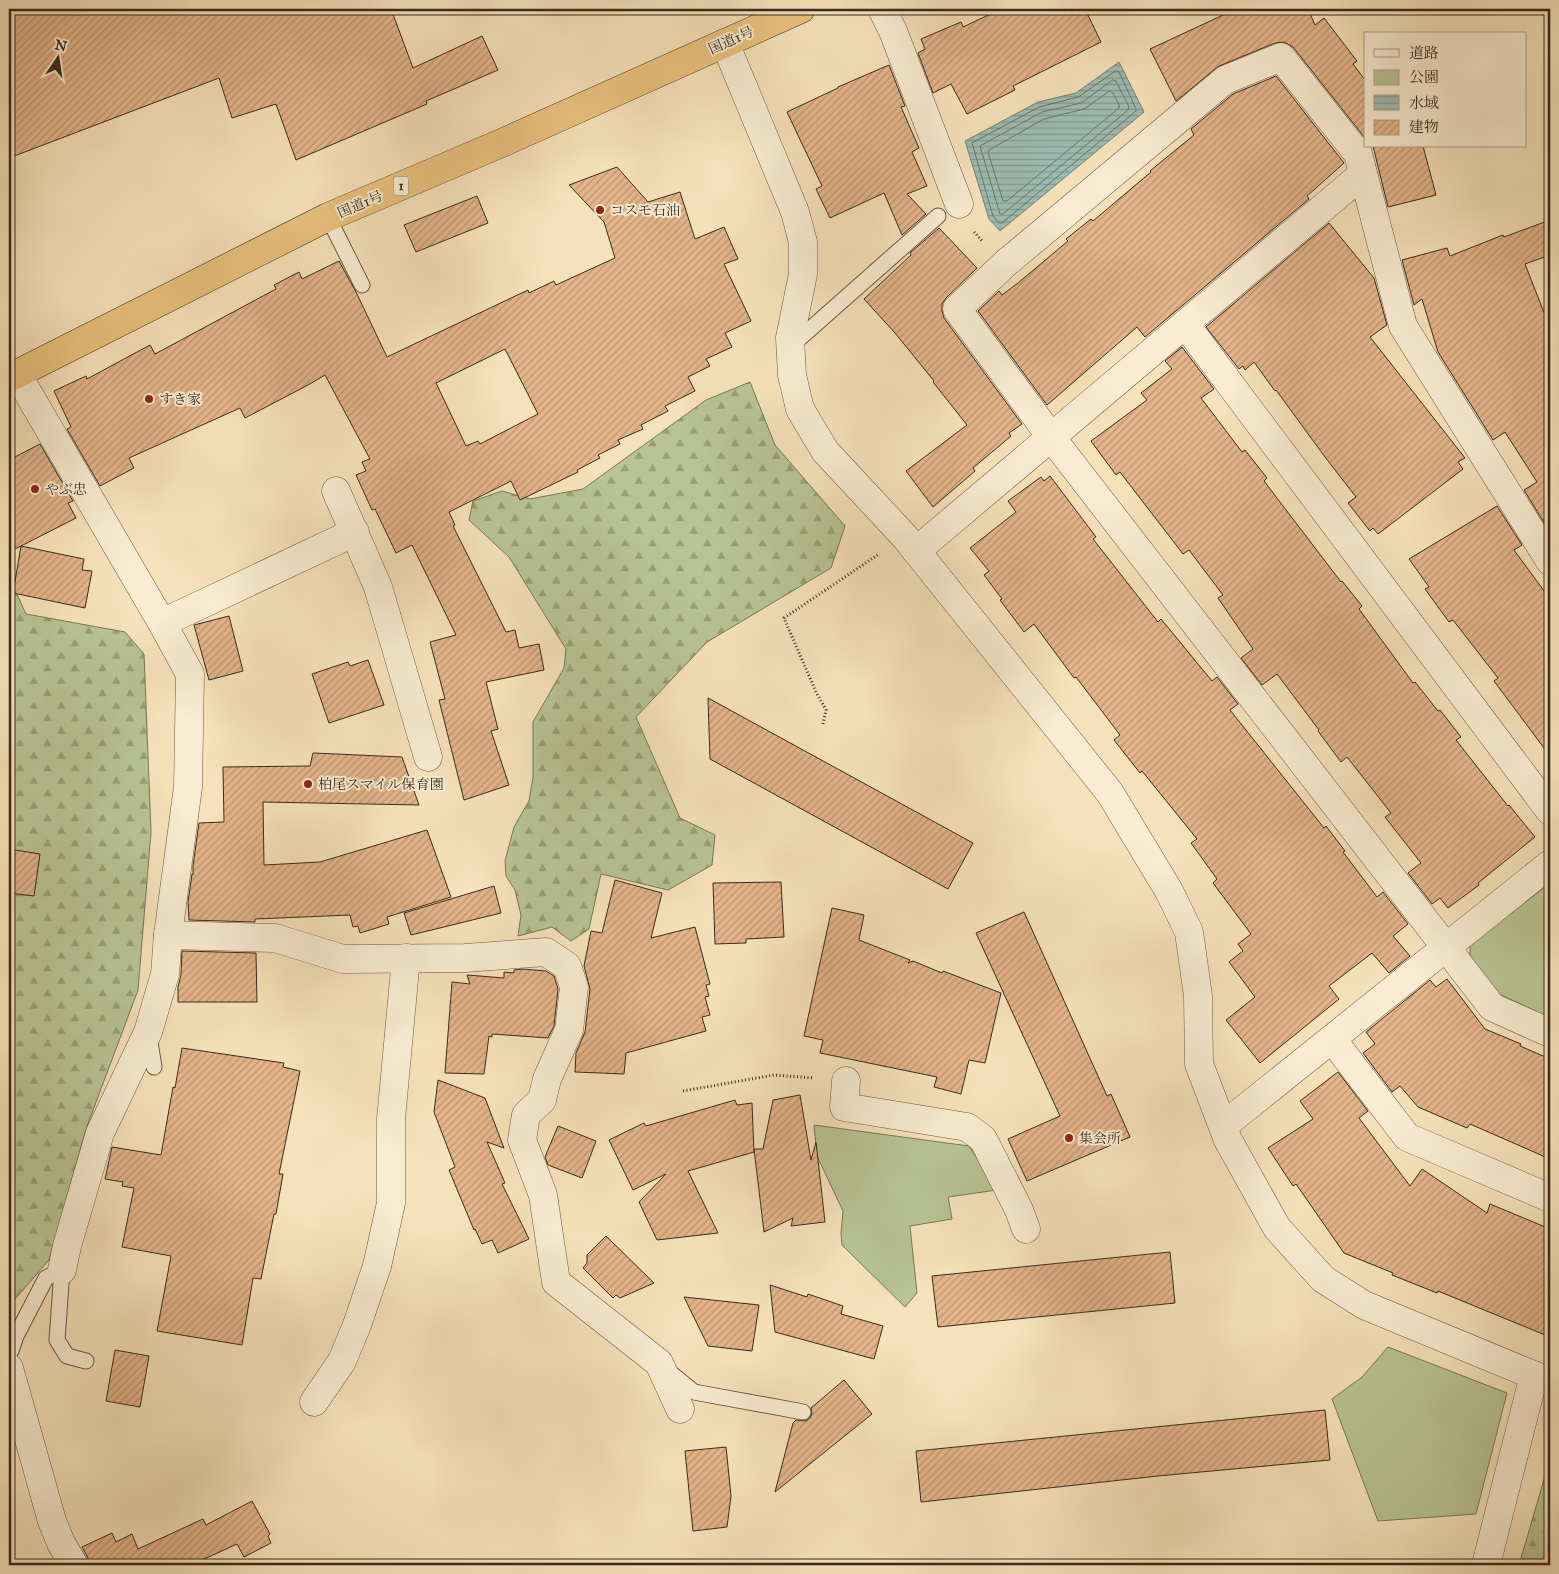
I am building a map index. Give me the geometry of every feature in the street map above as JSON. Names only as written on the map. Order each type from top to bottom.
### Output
[{"type":"highway","name":"国道1号","points":[[13,376],[328,217],[504,142],[801,9]]},
{"type":"street","points":[[882,9],[893,31],[950,206]]},
{"type":"street","points":[[726,43],[795,212],[803,242],[803,274],[790,338],[792,376],[800,409],[825,451],[916,551],[1110,793],[1169,891],[1189,932],[1198,996],[1199,1064],[1228,1140],[1277,1228],[1323,1280],[1364,1305],[1542,1379],[1486,1565]]},
{"type":"street","points":[[1550,561],[1403,326],[1358,154],[1281,57],[1225,80],[1006,263],[957,308],[1051,437],[1492,1007],[1550,1033]]},
{"type":"street","points":[[916,551],[1362,174]]},
{"type":"street","points":[[1185,324],[1550,811]]},
{"type":"street","points":[[13,376],[162,623],[190,674],[188,787],[168,935],[165,974],[148,1032],[100,1133],[62,1270]]},
{"type":"street","points":[[336,491],[378,587],[428,757]]},
{"type":"street","points":[[162,623],[355,532]]},
{"type":"street","points":[[1223,1126],[1550,864]]},
{"type":"street","points":[[168,935],[275,938],[343,959],[465,958],[546,952],[567,966],[574,987],[568,1030],[547,1079],[542,1100],[526,1115],[522,1140],[543,1195],[556,1282],[658,1363],[680,1409]]},
{"type":"street","points":[[314,1402],[342,1361],[357,1325],[376,1266],[391,1203],[390,1118],[406,958]]},
{"type":"street","points":[[1332,1039],[1407,1138],[1550,1198]]},
{"type":"street","points":[[846,1081],[844,1107],[967,1127],[983,1139],[1019,1210],[1026,1229]]},
{"type":"street","points":[[9,1357],[52,1521],[61,1543],[74,1565]]},
{"type":"lane","points":[[791,346],[950,206]]},
{"type":"lane","points":[[328,217],[362,285]]},
{"type":"lane","points":[[148,1032],[154,1067]]},
{"type":"lane","points":[[9,1357],[16,1336],[46,1278],[62,1270]]},
{"type":"lane","points":[[62,1270],[57,1340],[67,1356],[86,1362]]},
{"type":"lane","points":[[658,1363],[694,1392],[803,1412]]},
{"type":"path","points":[[823,724],[826,710],[816,692],[784,618],[879,554]]},
{"type":"path","points":[[683,1091],[774,1076],[846,1081]]},
{"type":"green space","points":[[750,382],[775,445],[845,526],[831,568],[707,642],[636,717],[680,818],[715,835],[712,865],[668,890],[601,874],[589,929],[571,941],[552,927],[518,936],[521,915],[515,890],[506,876],[505,861],[514,827],[529,801],[533,777],[533,722],[564,668],[566,649],[509,557],[469,520],[473,501],[502,491],[530,499],[583,489],[706,400]]},
{"type":"green space","points":[[9,577],[26,614],[125,632],[144,654],[151,832],[138,990],[86,1129],[49,1260],[9,1306]]},
{"type":"green space","points":[[1550,883],[1550,1018],[1499,994],[1470,958],[1470,945]]},
{"type":"green space","points":[[814,1125],[969,1146],[997,1190],[948,1197],[952,1219],[910,1226],[917,1293],[905,1307],[842,1245],[843,1211],[817,1156]]},
{"type":"green space","points":[[1388,1347],[1507,1393],[1476,1514],[1378,1521],[1332,1399],[1362,1377]]},
{"type":"green space","points":[[1550,1474],[1550,1565],[1519,1565],[1545,1476]]},
{"type":"water","points":[[1119,62],[1144,112],[1000,231],[989,219],[965,141],[1038,102],[1076,93]]},
{"type":"building","points":[[9,9],[391,9],[413,68],[482,36],[498,70],[426,101],[427,104],[296,160],[276,104],[232,118],[219,78],[9,158]]},
{"type":"building","points":[[1001,9],[1085,9],[1101,42],[1013,86],[1015,90],[967,114],[951,84],[933,93],[918,53],[925,49],[921,39],[961,22],[963,27]]},
{"type":"building","points":[[1236,9],[1308,9],[1315,25],[1324,18],[1357,61],[1353,64],[1364,79],[1364,137],[1293,47],[1284,42],[1275,43],[1219,66],[1176,101],[1150,49]]},
{"type":"building","points":[[889,65],[905,106],[901,107],[919,148],[912,152],[927,186],[907,194],[926,214],[902,235],[884,193],[830,218],[816,189],[822,186],[787,112]]},
{"type":"building","points":[[1276,76],[1344,163],[1307,196],[1309,199],[1145,337],[1137,327],[1047,405],[978,311],[999,291],[1002,295],[1018,283],[1068,241],[1066,239],[1091,219],[1093,221],[1151,172],[1194,135],[1191,129],[1233,94]]},
{"type":"building","points":[[1373,148],[1424,148],[1436,195],[1388,207]]},
{"type":"building","points":[[617,167],[648,202],[680,192],[695,239],[724,227],[738,259],[724,264],[751,321],[725,333],[732,347],[706,359],[710,366],[688,377],[695,391],[665,406],[668,411],[641,425],[643,429],[618,440],[620,444],[598,455],[600,458],[577,470],[578,472],[520,500],[511,481],[449,512],[455,525],[453,526],[506,632],[515,630],[519,648],[539,644],[544,670],[486,682],[498,729],[491,731],[509,785],[464,800],[439,700],[445,699],[430,642],[456,635],[412,545],[396,553],[375,509],[372,510],[356,475],[366,471],[362,462],[370,459],[325,375],[245,418],[240,408],[129,458],[134,468],[100,486],[67,429],[71,427],[54,391],[86,376],[87,379],[150,345],[155,354],[276,289],[274,285],[299,272],[302,279],[339,261],[387,357],[528,290],[529,293],[554,281],[556,285],[615,258],[604,222],[569,185]],"holes":[[[505,349],[538,414],[480,444],[478,441],[466,446],[436,383]]]},
{"type":"building","points":[[477,196],[488,223],[416,252],[404,225]]},
{"type":"building","points":[[1550,220],[1550,255],[1525,264],[1550,328],[1550,527],[1548,529],[1524,490],[1537,482],[1505,432],[1493,440],[1438,352],[1422,299],[1414,305],[1402,260],[1447,248],[1450,256],[1503,235],[1504,237]]},
{"type":"building","points":[[1329,223],[1374,278],[1387,325],[1370,337],[1465,458],[1458,462],[1463,469],[1378,534],[1373,528],[1370,531],[1348,503],[1356,497],[1254,362],[1245,370],[1243,366],[1239,369],[1206,327]]},
{"type":"building","points":[[939,228],[977,268],[942,304],[944,318],[1022,424],[1009,433],[1011,436],[973,468],[975,471],[933,507],[906,471],[967,425],[895,333],[864,299],[911,255],[910,253]]},
{"type":"building","points":[[1182,347],[1214,389],[1201,398],[1242,452],[1245,450],[1267,478],[1264,481],[1341,582],[1362,606],[1359,609],[1413,683],[1415,682],[1438,711],[1440,710],[1461,737],[1456,740],[1535,837],[1478,883],[1479,885],[1448,908],[1440,898],[1432,904],[1408,873],[1421,863],[1385,817],[1391,813],[1347,757],[1341,762],[1277,674],[1262,685],[1241,658],[1253,649],[1218,598],[1223,595],[1189,550],[1183,554],[1120,472],[1116,475],[1091,441],[1147,400],[1141,393],[1172,369],[1165,361]]},
{"type":"building","name":"やぶ忠","points":[[40,444],[73,501],[68,503],[76,518],[9,552],[9,460]]},
{"type":"building","points":[[1050,476],[1096,537],[1093,539],[1158,622],[1161,619],[1212,681],[1217,677],[1238,704],[1230,710],[1324,828],[1326,826],[1377,897],[1383,892],[1408,924],[1393,936],[1410,956],[1389,973],[1372,953],[1329,986],[1339,999],[1260,1063],[1226,1020],[1255,997],[1229,962],[1243,951],[1238,944],[1251,934],[1213,883],[1217,879],[1191,843],[1197,839],[1142,771],[1140,773],[1114,740],[1120,735],[1034,624],[1024,632],[984,575],[989,571],[970,548],[1016,512],[1008,501],[1041,477],[1044,481]]},
{"type":"building","points":[[1497,506],[1522,545],[1514,550],[1550,599],[1550,756],[1494,681],[1498,678],[1453,620],[1449,622],[1425,589],[1429,587],[1409,559]]},
{"type":"building","points":[[21,546],[84,559],[82,570],[92,571],[85,608],[13,593]]},
{"type":"building","points":[[229,616],[243,671],[209,680],[194,625]]},
{"type":"building","points":[[368,660],[384,705],[329,723],[312,674],[348,662],[350,666]]},
{"type":"building","points":[[708,698],[973,843],[948,889],[710,759]]},
{"type":"building","points":[[313,753],[402,757],[419,805],[263,802],[264,865],[320,862],[427,830],[451,897],[387,917],[389,924],[360,933],[358,926],[353,927],[350,915],[255,919],[255,922],[189,920],[188,902],[199,823],[224,822],[223,767],[310,766]]},
{"type":"building","points":[[9,849],[40,854],[34,896],[9,893]]},
{"type":"building","points":[[615,880],[662,893],[651,938],[695,927],[710,984],[706,985],[709,996],[705,997],[710,1015],[702,1017],[706,1031],[626,1053],[624,1074],[575,1072],[576,1053],[585,1032],[590,989],[584,966],[591,931],[602,933]]},
{"type":"building","points":[[781,882],[784,937],[746,939],[746,943],[715,944],[713,883]]},
{"type":"building","points":[[494,886],[501,913],[411,935],[404,913]]},
{"type":"building","points":[[832,908],[864,915],[859,940],[910,960],[908,963],[913,961],[1001,993],[985,1063],[969,1060],[961,1094],[934,1087],[937,1077],[820,1053],[823,1040],[804,1036]]},
{"type":"building","points":[[1024,912],[1107,1096],[1111,1094],[1130,1137],[1027,1181],[1008,1139],[1060,1116],[976,933]]},
{"type":"building","points":[[182,951],[256,953],[257,1002],[178,1002]]},
{"type":"building","points":[[514,970],[546,971],[554,976],[558,989],[554,1026],[548,1038],[492,1034],[492,1037],[489,1036],[484,1074],[445,1073],[452,982],[470,984],[467,975],[504,978],[504,972],[514,973]]},
{"type":"building","points":[[1447,979],[1485,1029],[1550,1059],[1550,1159],[1470,1124],[1467,1128],[1418,1107],[1400,1086],[1392,1092],[1363,1053],[1375,1044],[1366,1032],[1430,980],[1436,987]]},
{"type":"building","points":[[182,1048],[284,1063],[283,1067],[300,1071],[279,1174],[283,1174],[276,1214],[274,1214],[261,1279],[253,1278],[242,1345],[157,1331],[171,1256],[122,1247],[134,1188],[122,1186],[123,1182],[105,1179],[112,1147],[161,1155]]},
{"type":"building","points":[[1338,1072],[1368,1111],[1359,1118],[1410,1186],[1422,1169],[1487,1213],[1490,1204],[1550,1229],[1550,1337],[1438,1291],[1437,1293],[1392,1275],[1393,1273],[1344,1253],[1296,1184],[1293,1186],[1268,1148],[1313,1119],[1300,1101]]},
{"type":"building","points":[[438,1080],[485,1098],[504,1148],[487,1142],[505,1183],[502,1184],[529,1239],[498,1253],[492,1240],[482,1244],[474,1230],[449,1170],[455,1167],[434,1112]]},
{"type":"building","points":[[800,1095],[811,1160],[816,1142],[825,1222],[791,1226],[793,1218],[764,1232],[754,1149],[763,1149],[773,1100]]},
{"type":"building","points":[[735,1100],[737,1105],[752,1103],[754,1152],[688,1171],[718,1233],[657,1240],[639,1202],[666,1174],[633,1190],[609,1140],[644,1123],[646,1126]]},
{"type":"building","points":[[558,1126],[596,1141],[582,1178],[548,1165],[545,1157]]},
{"type":"building","points":[[606,1236],[654,1283],[620,1298],[616,1295],[613,1298],[583,1268],[587,1263],[587,1255]]},
{"type":"building","points":[[1170,1252],[1175,1303],[938,1327],[932,1276]]},
{"type":"building","points":[[770,1285],[807,1297],[808,1294],[843,1306],[841,1314],[883,1326],[874,1359],[775,1332]]},
{"type":"building","points":[[684,1297],[759,1305],[752,1351],[708,1346]]},
{"type":"building","points":[[115,1350],[149,1356],[140,1407],[106,1401]]},
{"type":"building","points":[[844,1380],[872,1414],[775,1492],[793,1423],[796,1420],[806,1421],[810,1418],[811,1408]]},
{"type":"building","points":[[1325,1410],[1330,1460],[1158,1476],[921,1502],[916,1451]]},
{"type":"building","points":[[726,1447],[731,1496],[727,1527],[693,1531],[685,1451]]},
{"type":"building","points":[[252,1501],[270,1534],[268,1536],[271,1543],[244,1557],[237,1544],[191,1565],[90,1565],[82,1547],[112,1533],[116,1542],[132,1534],[138,1549],[203,1519],[206,1525]]},
{"type":"place","name":"コスモ石油","points":[[600,210]]},
{"type":"place","name":"すき家","points":[[149,399]]},
{"type":"place","name":"やぶ忠","points":[[35,489]]},
{"type":"place","name":"柏尾スマイル保育園","points":[[308,784]]},
{"type":"place","name":"集会所","points":[[1069,1138]]}]
